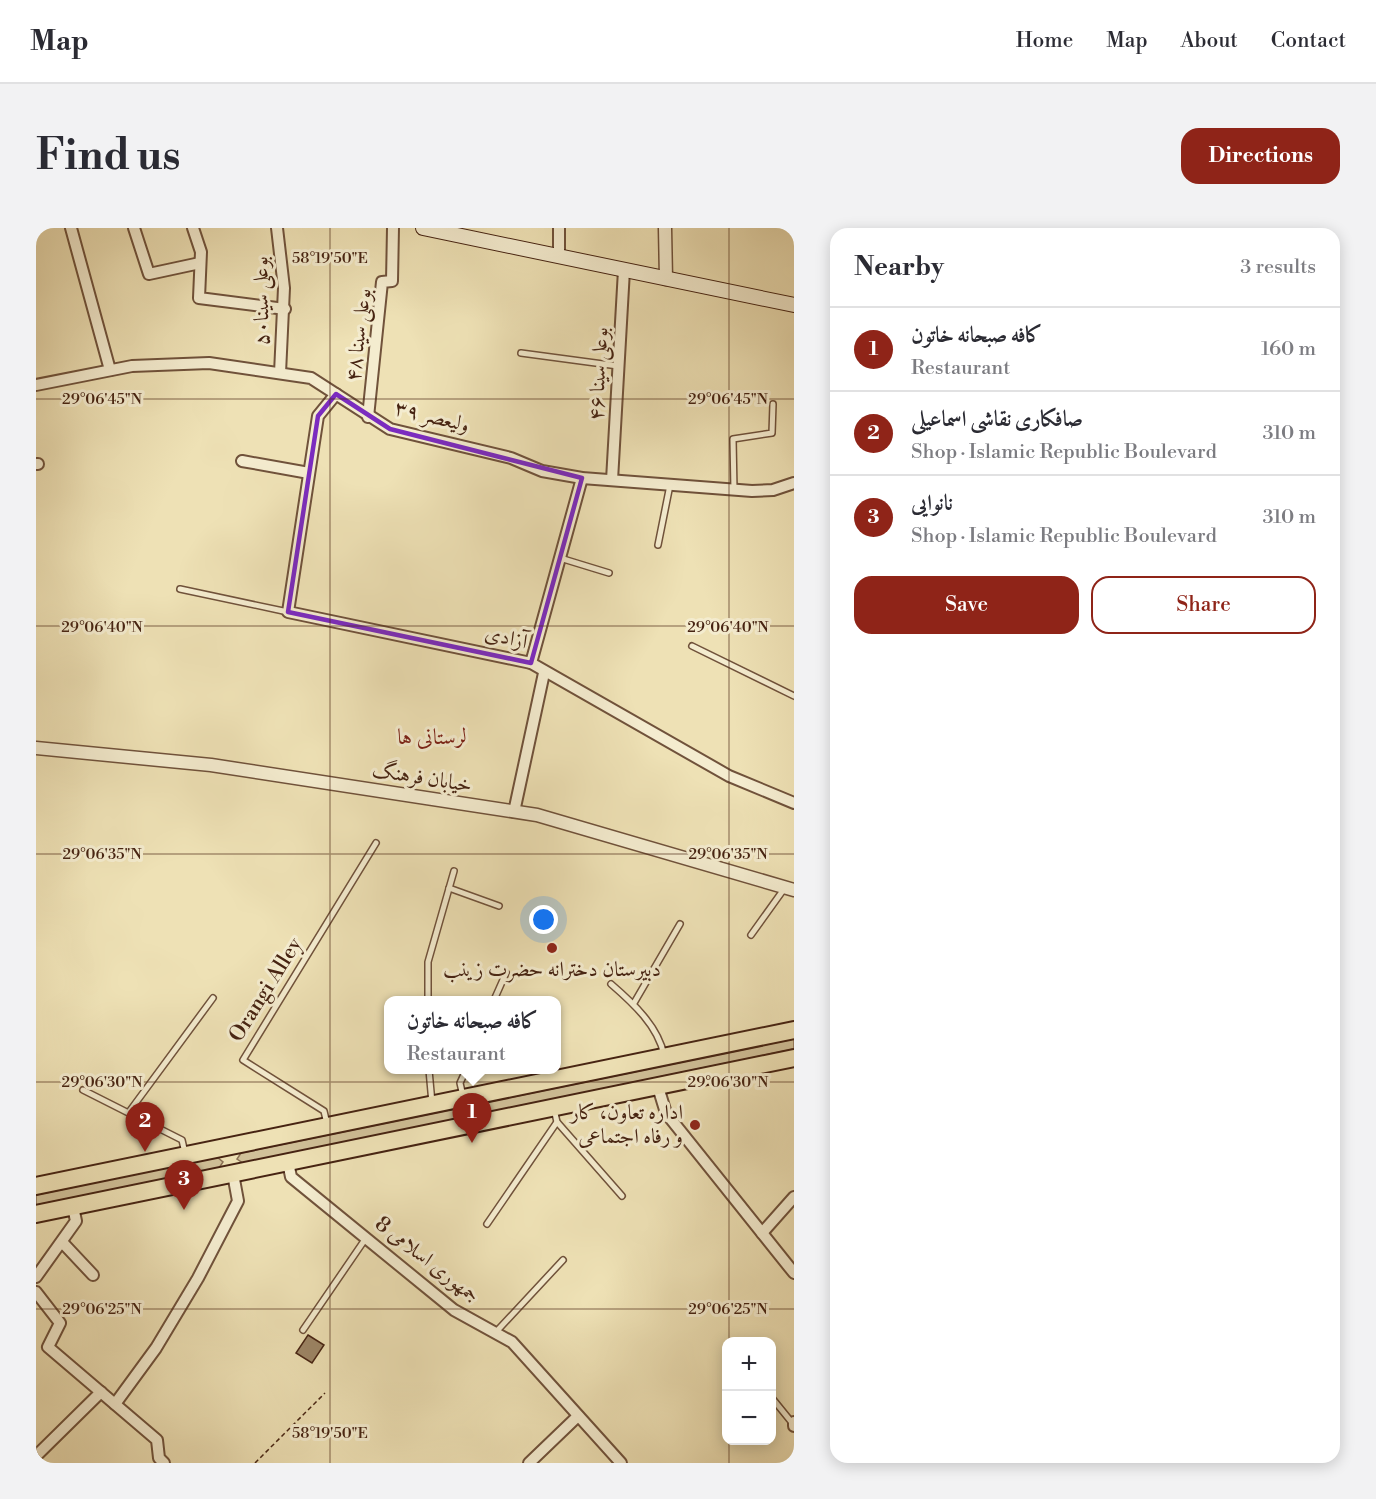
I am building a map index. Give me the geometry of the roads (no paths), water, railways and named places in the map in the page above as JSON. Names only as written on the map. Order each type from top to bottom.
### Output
[{"type":"main road","points":[[423,228],[794,305]]},
{"type":"main road","points":[[36,1186],[794,1030]]},
{"type":"main road","points":[[36,1214],[288,1162],[555,1115],[657,1086],[794,1061]]},
{"type":"main road","points":[[227,1146],[233,1174]]},
{"type":"street","points":[[71,228],[110,370]]},
{"type":"street","points":[[134,228],[149,274],[200,263]]},
{"type":"street","points":[[193,228],[201,252],[199,298],[285,309]]},
{"type":"street","name":"بوعلی سینا۵۰","points":[[277,228],[285,309],[280,373]]},
{"type":"street","name":"بوعلی سینا ۴۸","points":[[368,417],[382,282],[392,281],[393,228]]},
{"type":"street","points":[[559,228],[559,256]]},
{"type":"street","points":[[665,228],[666,279]]},
{"type":"street","name":"بوعلی سینا ۴۶","points":[[612,480],[624,270]]},
{"type":"street","name":"ولیعصر ۳۹","points":[[36,385],[132,366],[209,363],[311,378],[368,417],[390,429],[511,458],[542,471],[582,478],[734,490],[773,490],[794,483]]},
{"type":"street","points":[[288,612],[318,416],[336,394]]},
{"type":"street","points":[[242,461],[309,473]]},
{"type":"street","points":[[531,663],[582,478]]},
{"type":"street","name":"آزادی","points":[[288,612],[531,663],[544,673],[729,776],[794,803]]},
{"type":"street","points":[[514,812],[544,673]]},
{"type":"street","name":"خیابان فرهنگ","points":[[36,748],[212,765],[537,815],[789,889]]},
{"type":"street","points":[[657,1086],[666,1113],[794,1273]]},
{"type":"street","name":"جمهوری اسلامی 8","points":[[288,1162],[291,1177],[454,1310],[512,1342],[621,1463]]},
{"type":"street","points":[[115,1404],[156,1348],[198,1278],[238,1201],[233,1174]]},
{"type":"street","points":[[762,1233],[794,1197]]},
{"type":"street","points":[[36,1277],[76,1221],[73,1207]]},
{"type":"street","points":[[62,1242],[93,1275]]},
{"type":"street","points":[[36,1292],[60,1323],[48,1347],[157,1440],[159,1458],[165,1463]]},
{"type":"street","points":[[36,1456],[101,1392]]},
{"type":"street","points":[[529,1463],[578,1416]]},
{"type":"lane","points":[[521,353],[619,366]]},
{"type":"lane","points":[[734,490],[733,439],[772,433],[772,404]]},
{"type":"lane","points":[[658,544],[670,485]]},
{"type":"lane","points":[[560,558],[609,573]]},
{"type":"lane","name":"آزادی","points":[[180,590],[288,612]]},
{"type":"lane","points":[[692,646],[794,696]]},
{"type":"lane","name":"Orangi Alley","points":[[327,1126],[324,1111],[243,1060],[376,843]]},
{"type":"lane","points":[[428,996],[428,962],[454,871]]},
{"type":"lane","points":[[449,888],[499,906]]},
{"type":"lane","points":[[751,935],[789,889]]},
{"type":"lane","points":[[634,1003],[680,924]]},
{"type":"lane","points":[[496,996],[506,973]]},
{"type":"lane","points":[[611,984],[634,1003],[661,1042],[664,1057]]},
{"type":"lane","points":[[129,1112],[213,998]]},
{"type":"lane","points":[[429,1074],[432,1104]]},
{"type":"lane","points":[[463,1098],[460,1083],[464,1074]]},
{"type":"lane","points":[[83,1090],[182,1140],[185,1155]]},
{"type":"lane","points":[[487,1224],[555,1115],[622,1196]]},
{"type":"lane","points":[[303,1330],[366,1238]]},
{"type":"lane","points":[[495,1333],[563,1260]]},
{"type":"lane","points":[[776,1404],[794,1424]]},
{"type":"place","name":"دبیرستان دخترانه حضرت زینب","points":[[552,948]]},
{"type":"place","name":"اداره تعاون، کار و رفاه اجتماعی","points":[[695,1125]]},
{"type":"place","name":"کافه صبحانه خاتون","points":[[472,1143]]},
{"type":"place","name":"صافکاری نقاشی اسماعیلی","points":[[145,1152]]},
{"type":"place","name":"نانوایی","points":[[184,1210]]},
{"type":"district","name":"لرستانی ها","points":[[432,737]]}]
